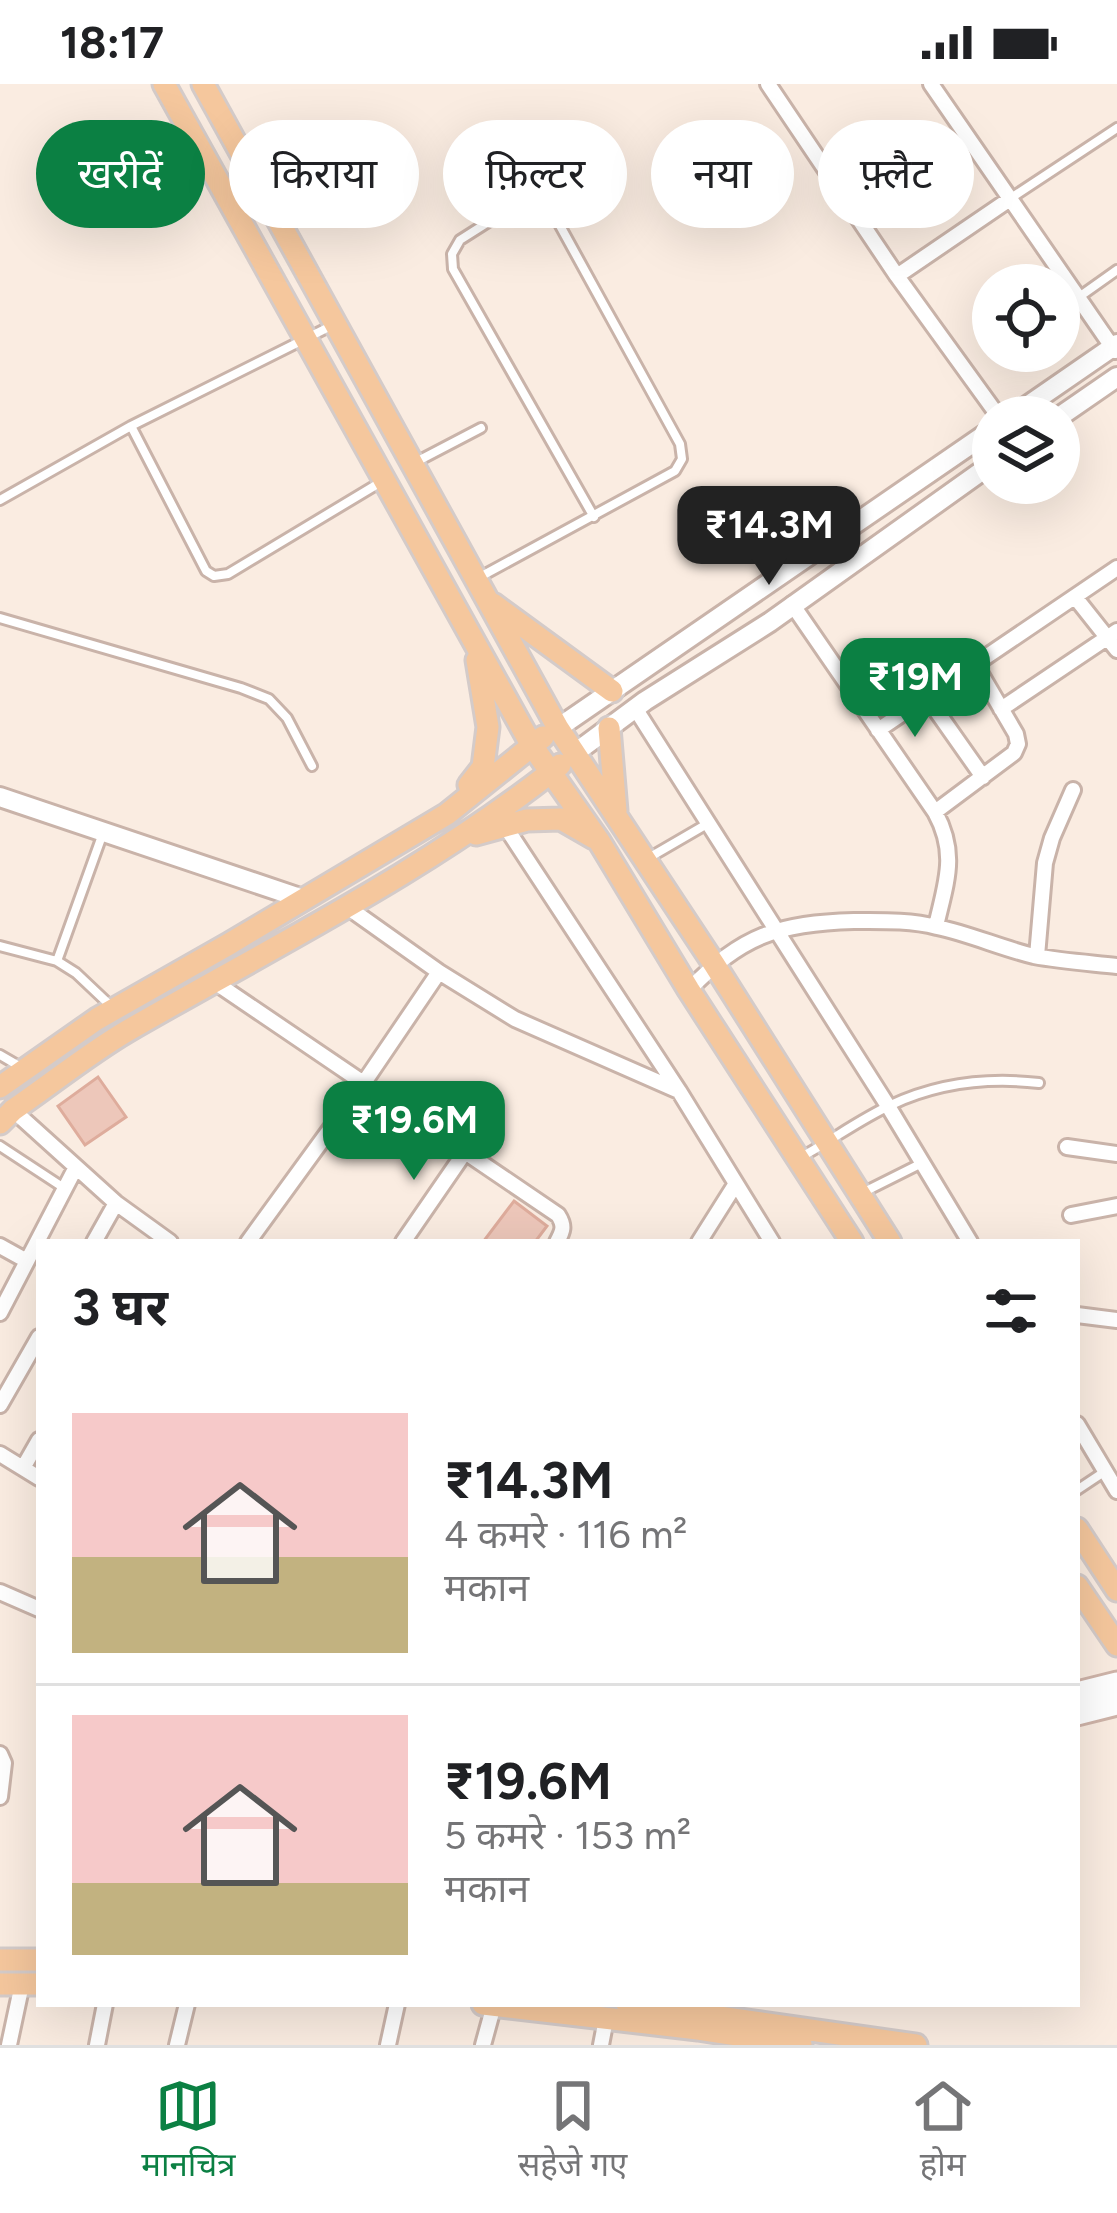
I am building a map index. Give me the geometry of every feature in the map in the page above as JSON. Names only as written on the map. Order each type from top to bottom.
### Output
[{"type":"main road","points":[[164,84],[531,744],[599,841],[850,1239]]},
{"type":"main road","points":[[203,84],[558,728],[888,1239]]},
{"type":"main road","points":[[488,600],[612,691]]},
{"type":"main road","points":[[447,814],[483,767],[488,727],[474,645]]},
{"type":"main road","points":[[0,1087],[115,1009],[447,814],[531,744],[558,728]]},
{"type":"main road","points":[[609,728],[616,818]]},
{"type":"main road","points":[[7,1117],[123,1033],[459,839],[575,753]]},
{"type":"main road","points":[[459,839],[527,820],[561,819],[599,841]]},
{"type":"main road","points":[[1080,1534],[1117,1590]]},
{"type":"main road","points":[[1080,1590],[1117,1645]]},
{"type":"main road","points":[[1080,1692],[1117,1683]]},
{"type":"main road","points":[[1080,1713],[1117,1704]]},
{"type":"main road","points":[[0,1960],[36,1960]]},
{"type":"main road","points":[[510,2007],[801,2045]]},
{"type":"main road","points":[[672,2007],[762,2013],[916,2045]]},
{"type":"street","points":[[768,84],[984,396]]},
{"type":"street","points":[[935,86],[1056,264]]},
{"type":"street","points":[[897,276],[1010,199]]},
{"type":"street","points":[[1043,396],[1115,349],[1080,298]]},
{"type":"street","points":[[1080,402],[1117,376]]},
{"type":"street","points":[[558,728],[972,444]]},
{"type":"street","points":[[575,753],[972,479]]},
{"type":"street","points":[[878,730],[1117,568]]},
{"type":"street","points":[[1001,709],[1114,640],[1075,598]]},
{"type":"street","points":[[792,604],[947,834],[950,855],[936,926]]},
{"type":"street","points":[[935,812],[1014,753],[1018,744],[975,664]]},
{"type":"street","points":[[926,697],[983,777]]},
{"type":"street","points":[[635,708],[968,1239]]},
{"type":"street","points":[[1037,956],[1046,863],[1073,790]]},
{"type":"street","points":[[0,796],[303,898]]},
{"type":"street","points":[[505,826],[770,1239]]},
{"type":"street","points":[[346,906],[515,1019],[679,1091]]},
{"type":"street","points":[[689,989],[714,964],[751,940],[811,922],[936,926],[1037,956],[1117,966]]},
{"type":"street","points":[[250,1239],[439,972]]},
{"type":"street","points":[[216,983],[558,1215],[563,1222],[559,1239]]},
{"type":"street","points":[[7,1117],[76,1167],[161,1239]]},
{"type":"street","points":[[1067,1148],[1117,1154]]},
{"type":"street","points":[[405,1239],[465,1152]]},
{"type":"street","points":[[38,1239],[76,1167]]},
{"type":"street","points":[[701,1239],[735,1185]]},
{"type":"street","points":[[96,1239],[116,1203]]},
{"type":"street","points":[[1071,1215],[1117,1206]]},
{"type":"street","points":[[0,1313],[36,1244]]},
{"type":"street","points":[[0,1246],[27,1261]]},
{"type":"street","points":[[1080,1315],[1117,1320]]},
{"type":"street","points":[[0,1405],[36,1342]]},
{"type":"street","points":[[1080,1429],[1117,1491]]},
{"type":"street","points":[[23,1468],[36,1445]]},
{"type":"street","points":[[0,1454],[36,1476]]},
{"type":"street","points":[[0,1592],[36,1608]]},
{"type":"street","points":[[0,1754],[4,1762],[0,1797]]},
{"type":"street","points":[[9,2045],[20,1984]]},
{"type":"street","points":[[97,2045],[104,2007]]},
{"type":"street","points":[[177,2045],[186,2007]]},
{"type":"street","points":[[388,2045],[396,2007]]},
{"type":"street","points":[[483,2045],[493,2007]]},
{"type":"street","points":[[601,2045],[606,2019]]},
{"type":"lane","points":[[1010,199],[1117,128]]},
{"type":"lane","points":[[476,579],[594,517],[675,471],[682,459],[680,444],[547,202],[537,196],[526,198],[460,240],[452,254],[453,268],[594,517]]},
{"type":"lane","points":[[1080,296],[1117,270]]},
{"type":"lane","points":[[0,500],[131,427],[335,324]]},
{"type":"lane","points":[[131,427],[206,571],[214,576],[228,574],[385,480]]},
{"type":"lane","points":[[413,464],[481,428]]},
{"type":"lane","points":[[0,618],[269,700],[287,718],[312,766]]},
{"type":"lane","points":[[644,861],[707,824]]},
{"type":"lane","points":[[57,961],[104,832]]},
{"type":"lane","points":[[0,946],[57,961],[115,1009]]},
{"type":"lane","points":[[0,1054],[25,1070]]},
{"type":"lane","points":[[799,1159],[888,1106],[929,1090],[1008,1079],[1039,1083]]},
{"type":"lane","points":[[0,1146],[65,1188]]},
{"type":"lane","points":[[860,1195],[923,1163]]},
{"type":"lane","points":[[1080,1488],[1106,1472]]},
{"type":"building","points":[[98,1077],[126,1117],[85,1145],[58,1106]]},
{"type":"building","points":[[514,1201],[547,1226],[537,1239],[485,1239]]}]
